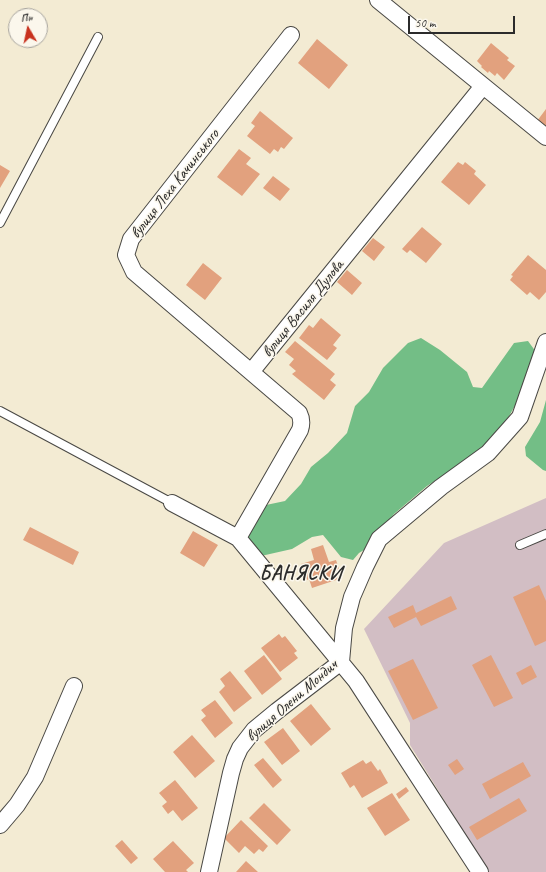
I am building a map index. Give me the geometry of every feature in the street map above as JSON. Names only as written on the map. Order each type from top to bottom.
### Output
[{"type":"street","points":[[378,0],[546,137]]},
{"type":"street","name":"вулиця Леха Качинського","points":[[251,372],[134,272],[126,255],[131,239],[291,36]]},
{"type":"street","name":"вулиця Василя Дулова","points":[[238,538],[301,426],[299,412],[251,372],[483,86]]},
{"type":"street","name":"вулиця Олени Мондич","points":[[209,872],[231,772],[240,748],[254,730],[341,662],[344,628],[352,597],[364,567],[379,539],[441,487],[488,453],[520,417],[546,342]]},
{"type":"street","points":[[172,503],[238,538],[356,682],[480,872]]},
{"type":"street","points":[[0,825],[17,805],[35,777],[74,686]]},
{"type":"lane","points":[[0,223],[98,37]]},
{"type":"lane","points":[[0,411],[172,503]]},
{"type":"lane","points":[[520,545],[546,534]]},
{"type":"shaded area","points":[[546,498],[546,872],[489,872],[410,745],[410,723],[364,629],[444,543]]},
{"type":"green space","points":[[421,338],[440,350],[467,372],[473,387],[482,388],[514,343],[528,341],[536,352],[527,384],[503,427],[469,459],[427,486],[394,514],[367,548],[359,553],[353,560],[341,557],[323,535],[312,537],[292,549],[261,556],[246,537],[251,520],[266,505],[285,501],[301,484],[311,467],[328,453],[347,433],[355,406],[369,392],[383,368],[408,343]]},
{"type":"green space","points":[[546,400],[546,471],[526,456],[525,447],[540,422]]},
{"type":"building","points":[[317,39],[348,65],[329,89],[298,63]]},
{"type":"building","points":[[491,43],[509,58],[507,60],[515,66],[504,80],[497,73],[495,76],[489,71],[488,73],[477,61]]},
{"type":"building","points":[[546,109],[546,128],[537,121]]},
{"type":"building","points":[[260,111],[293,138],[284,149],[281,147],[278,152],[274,149],[270,154],[247,136],[255,126],[251,123]]},
{"type":"building","points":[[239,149],[251,158],[246,164],[260,174],[242,196],[217,177]]},
{"type":"building","points":[[458,162],[463,165],[465,162],[476,171],[474,174],[486,185],[469,205],[441,182]]},
{"type":"building","points":[[0,165],[10,171],[0,188]]},
{"type":"building","points":[[273,176],[290,189],[280,201],[263,188]]},
{"type":"building","points":[[422,227],[442,244],[426,263],[410,250],[407,253],[402,249]]},
{"type":"building","points":[[373,238],[385,247],[374,261],[362,251]]},
{"type":"building","points":[[528,255],[546,270],[546,292],[539,300],[530,292],[527,295],[510,280],[513,276],[511,275]]},
{"type":"building","points":[[203,263],[222,278],[205,300],[186,285]]},
{"type":"building","points":[[347,270],[362,283],[352,295],[337,282]]},
{"type":"building","points":[[321,318],[341,335],[333,345],[337,348],[327,360],[299,338],[309,325],[313,328]]},
{"type":"building","points":[[295,341],[335,374],[330,380],[336,385],[324,400],[292,374],[296,371],[289,365],[294,359],[285,352]]},
{"type":"building","points":[[30,527],[79,552],[73,565],[23,540]]},
{"type":"building","points":[[193,531],[218,545],[204,567],[180,553]]},
{"type":"building","points":[[323,545],[329,562],[336,560],[342,578],[312,588],[309,579],[307,580],[301,564],[314,560],[311,549]]},
{"type":"building","points":[[539,585],[546,601],[546,641],[535,646],[513,597]]},
{"type":"building","points":[[451,596],[457,609],[421,626],[416,617],[394,628],[388,617],[413,605],[416,613]]},
{"type":"building","points":[[279,634],[282,638],[285,636],[297,651],[294,653],[298,658],[280,672],[261,648]]},
{"type":"building","points":[[264,655],[282,679],[262,695],[244,671]]},
{"type":"building","points":[[491,655],[513,698],[494,707],[472,665]]},
{"type":"building","points":[[413,659],[438,708],[413,720],[388,671]]},
{"type":"building","points":[[531,665],[537,677],[522,685],[516,673]]},
{"type":"building","points":[[230,671],[252,698],[234,712],[219,692],[225,686],[220,679]]},
{"type":"building","points":[[215,700],[233,723],[215,738],[201,720],[206,716],[201,710]]},
{"type":"building","points":[[311,704],[331,729],[311,746],[290,721]]},
{"type":"building","points":[[283,728],[300,751],[282,765],[264,742]]},
{"type":"building","points":[[192,735],[215,761],[195,778],[173,752]]},
{"type":"building","points":[[263,758],[282,780],[273,788],[254,765]]},
{"type":"building","points":[[457,759],[464,769],[455,775],[448,765]]},
{"type":"building","points":[[363,760],[366,764],[371,761],[378,771],[380,769],[388,783],[362,798],[354,785],[350,788],[341,773]]},
{"type":"building","points":[[523,762],[531,776],[490,799],[482,784]]},
{"type":"building","points":[[175,780],[198,808],[182,821],[173,810],[168,814],[162,806],[167,802],[159,793]]},
{"type":"building","points":[[406,787],[409,791],[399,799],[396,794]]},
{"type":"building","points":[[392,793],[410,820],[385,836],[367,808]]},
{"type":"building","points":[[519,798],[527,811],[477,840],[469,827]]},
{"type":"building","points":[[264,803],[291,830],[277,845],[249,818]]},
{"type":"building","points":[[241,820],[268,846],[263,852],[259,849],[254,854],[245,846],[239,853],[224,838]]},
{"type":"building","points":[[122,840],[138,858],[131,864],[115,846]]},
{"type":"building","points":[[173,841],[194,863],[186,870],[188,872],[165,872],[153,859]]},
{"type":"building","points":[[246,861],[258,872],[236,872]]},
{"type":"district","name":"БАНЯСКИ","points":[[301,574]]}]
